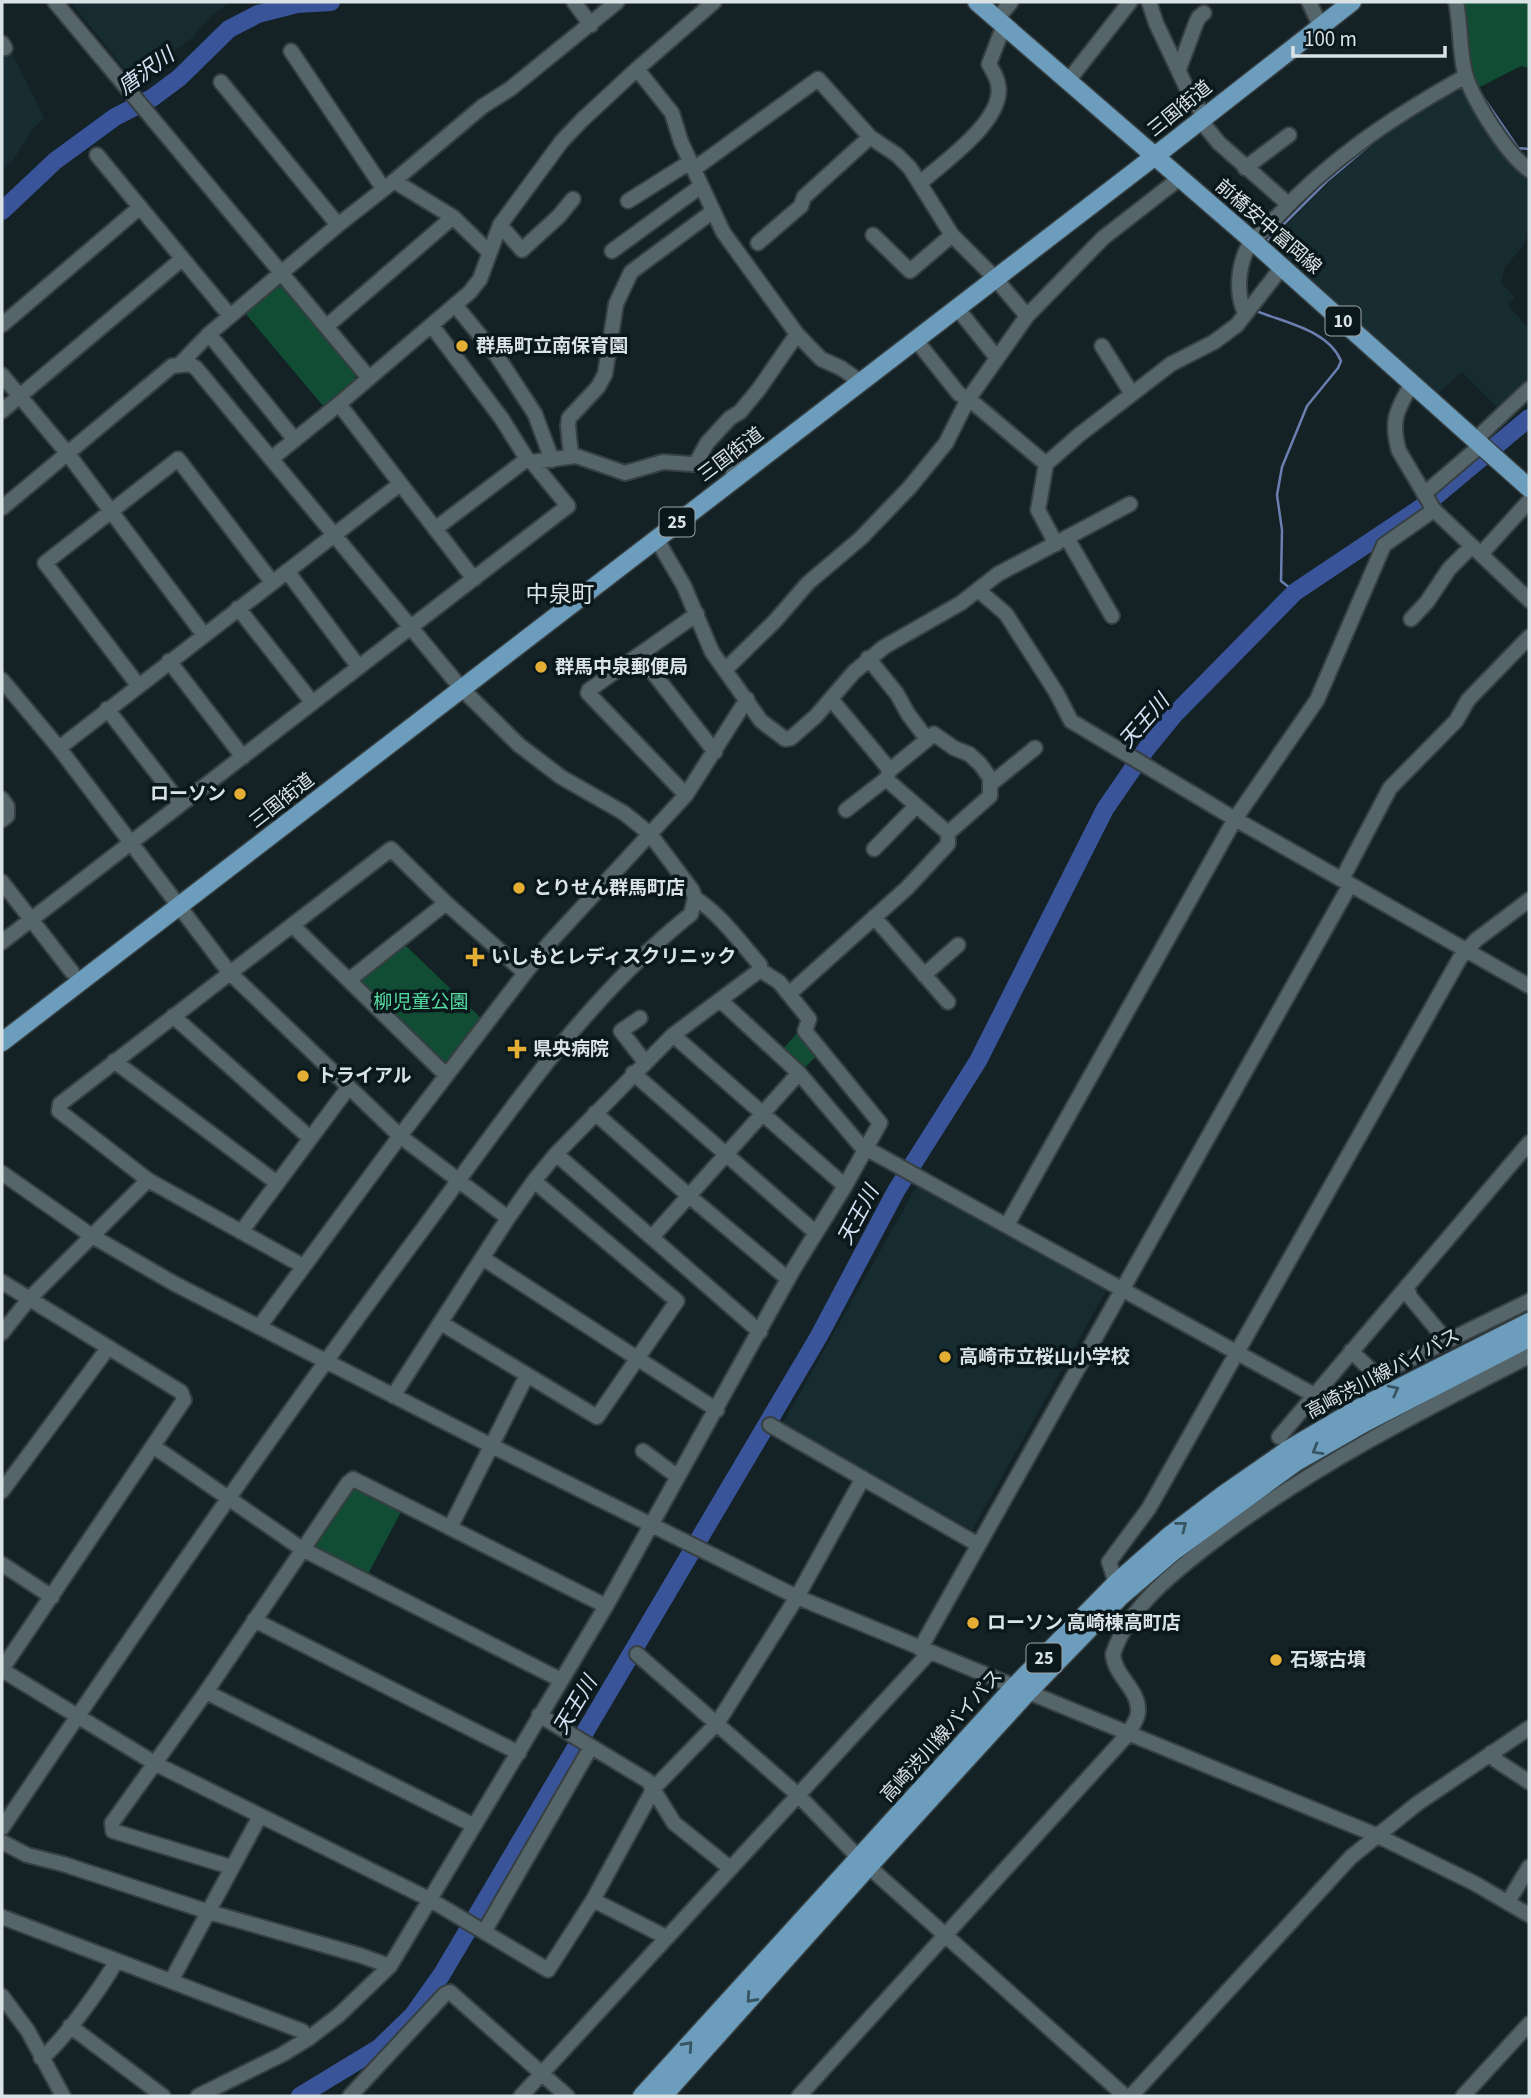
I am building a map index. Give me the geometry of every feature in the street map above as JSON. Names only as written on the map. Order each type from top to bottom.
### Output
[{"type":"main road","name":"前橋安中富岡線","points":[[977,2],[1254,242],[1529,488]]},
{"type":"main road","name":"三国街道","points":[[2,1042],[180,908],[461,688],[1352,2]]},
{"type":"main road","name":"高崎渋川線バイパス","points":[[642,2096],[864,1862],[1116,1583],[1169,1536],[1223,1494],[1289,1449],[1357,1409],[1529,1322]]},
{"type":"main road","name":"高崎渋川線バイパス","points":[[1021,1690],[1120,1597],[1174,1551],[1296,1462],[1366,1422],[1529,1338]]},
{"type":"main road","name":"高崎渋川線バイパス","points":[[663,2096],[864,1862]]},
{"type":"street","points":[[55,2],[369,378]]},
{"type":"street","points":[[574,2],[591,25]]},
{"type":"street","points":[[181,363],[209,334],[338,225],[483,106],[510,89],[617,2]]},
{"type":"street","points":[[920,183],[989,119],[998,95],[998,85],[989,64],[1000,22],[1011,2]]},
{"type":"street","points":[[1068,81],[1130,2]]},
{"type":"street","points":[[1149,2],[1156,23],[1202,118],[1219,143],[1288,204]]},
{"type":"street","points":[[1309,2],[1320,25]]},
{"type":"street","points":[[1456,2],[1466,76],[1489,121],[1518,162],[1529,170]]},
{"type":"street","points":[[271,459],[455,306],[480,279],[500,225],[562,141],[704,5]]},
{"type":"street","points":[[1179,69],[1196,23],[1204,13]]},
{"type":"street","points":[[291,51],[389,185],[453,217],[489,252]]},
{"type":"street","points":[[637,69],[672,113],[692,166],[723,232],[797,334],[821,359],[841,368],[861,382]]},
{"type":"street","points":[[1245,313],[1239,300],[1240,274],[1247,247],[1335,160],[1420,102],[1466,76]]},
{"type":"street","points":[[628,201],[692,166],[818,79],[870,137],[897,155],[920,183],[934,210],[952,235],[995,278],[1027,316]]},
{"type":"street","points":[[221,82],[338,225]]},
{"type":"street","points":[[1245,168],[1289,135]]},
{"type":"street","points":[[758,243],[870,137]]},
{"type":"street","points":[[97,155],[230,316]]},
{"type":"street","points":[[726,669],[775,621],[808,583],[861,538],[910,487],[946,443],[969,399],[1027,316],[1103,239],[1180,178]]},
{"type":"street","points":[[612,251],[701,186]]},
{"type":"street","points":[[500,225],[522,250],[573,200]]},
{"type":"street","points":[[2,325],[139,208]]},
{"type":"street","points":[[571,456],[569,418],[598,387],[605,374],[616,304],[631,272],[712,212]]},
{"type":"street","points":[[327,326],[453,217]]},
{"type":"street","points":[[873,235],[910,271],[952,235]]},
{"type":"street","points":[[2,411],[182,259]]},
{"type":"street","points":[[1112,616],[1038,510],[1046,464],[1171,365],[1237,326],[1282,267]]},
{"type":"street","points":[[455,306],[497,356],[535,414],[552,460]]},
{"type":"street","points":[[957,308],[998,358]]},
{"type":"street","points":[[2,942],[568,506],[529,461],[502,419],[432,326]]},
{"type":"street","points":[[209,334],[295,440]]},
{"type":"street","points":[[696,463],[707,443],[730,418],[740,412],[759,389],[797,334]]},
{"type":"street","points":[[916,340],[959,394],[969,399],[1046,464]]},
{"type":"street","points":[[1102,346],[1132,394]]},
{"type":"street","points":[[2,508],[172,366],[190,363],[461,688],[519,746],[561,777],[624,813],[650,834],[692,890],[695,898],[691,914],[618,978],[575,1027],[459,1181],[227,1499],[2,1828]]},
{"type":"street","points":[[2,375],[68,454],[204,635]]},
{"type":"street","points":[[1412,383],[1397,409],[1395,430],[1399,451],[1434,510],[1529,600]]},
{"type":"street","points":[[1424,494],[1529,390]]},
{"type":"street","points":[[339,404],[474,579]]},
{"type":"street","points":[[435,529],[529,461],[576,456],[625,473],[663,462],[748,468]]},
{"type":"street","points":[[138,685],[45,563],[111,510],[178,459],[272,582]]},
{"type":"street","points":[[59,748],[400,484]]},
{"type":"street","points":[[1412,618],[1427,602],[1449,569],[1477,550],[1529,501]]},
{"type":"street","points":[[656,538],[697,614],[712,652],[761,721],[785,739],[801,729],[868,659],[980,589],[998,574],[1130,503]]},
{"type":"street","points":[[1007,1225],[1235,819],[1317,700],[1384,545],[1434,510]]},
{"type":"street","points":[[287,571],[358,666]]},
{"type":"street","points":[[980,589],[1006,614],[1056,692],[1070,721],[1235,819],[1529,986]]},
{"type":"street","points":[[238,608],[312,702]]},
{"type":"street","points":[[686,794],[588,693],[697,614]]},
{"type":"street","points":[[522,2096],[798,1795],[925,1651],[977,1544],[1123,1288],[1346,881],[1390,788],[1449,729],[1468,700],[1529,637]]},
{"type":"street","points":[[640,656],[715,752]]},
{"type":"street","points":[[868,659],[897,694],[908,714],[928,739]]},
{"type":"street","points":[[169,661],[243,757]]},
{"type":"street","points":[[2,680],[59,748],[229,972],[400,1136],[508,1219]]},
{"type":"street","points":[[259,1327],[525,973],[686,794],[747,699]]},
{"type":"street","points":[[831,699],[888,775],[916,806],[948,833]]},
{"type":"street","points":[[107,709],[181,804]]},
{"type":"street","points":[[789,994],[907,888],[942,852],[948,844],[948,833],[990,796],[992,783],[980,764],[969,754],[954,748],[934,734],[846,810]]},
{"type":"street","points":[[992,783],[1035,748]]},
{"type":"street","points":[[2,799],[7,806],[7,816],[2,820]]},
{"type":"street","points":[[874,849],[916,806]]},
{"type":"street","points":[[303,1266],[148,1180],[59,1111],[60,1104],[391,849],[446,903],[525,973]]},
{"type":"street","points":[[2,882],[72,972]]},
{"type":"street","points":[[695,898],[708,906],[760,965],[760,970]]},
{"type":"street","points":[[1116,1583],[1109,1562],[1149,1508],[1465,949],[1529,900]]},
{"type":"street","points":[[349,980],[446,903]]},
{"type":"street","points":[[874,917],[948,1002]]},
{"type":"street","points":[[292,925],[446,1075]]},
{"type":"street","points":[[924,975],[958,945]]},
{"type":"street","points":[[198,2096],[283,2054],[309,2038],[339,2015],[390,1966],[606,1605],[788,1279],[880,1123],[805,1031],[809,1019],[775,978],[760,970]]},
{"type":"street","points":[[393,1396],[508,1219],[556,1154],[673,1035],[760,970]]},
{"type":"street","points":[[720,1000],[799,1073],[860,1145],[1314,1395]]},
{"type":"street","points":[[173,1016],[310,1138]]},
{"type":"street","points":[[640,1018],[621,1031],[645,1062]]},
{"type":"street","points":[[673,1035],[845,1186]]},
{"type":"street","points":[[114,1062],[278,1183]]},
{"type":"street","points":[[634,1073],[816,1233]]},
{"type":"street","points":[[652,1237],[799,1073]]},
{"type":"street","points":[[241,1232],[348,1088]]},
{"type":"street","points":[[595,1113],[788,1279]]},
{"type":"street","points":[[1279,1437],[1529,1143]]},
{"type":"street","points":[[556,1154],[760,1332]]},
{"type":"street","points":[[2,1173],[92,1236],[259,1327],[682,1542],[797,1597],[1376,1835],[1529,1915]]},
{"type":"street","points":[[2,1333],[29,1299],[148,1180]]},
{"type":"street","points":[[441,1323],[597,1417],[677,1301],[534,1181]]},
{"type":"street","points":[[484,1259],[717,1409]]},
{"type":"street","points":[[2,1282],[181,1392],[184,1400],[2,1670],[156,1764],[429,1899],[548,1970],[593,1899],[654,1788],[718,1722],[797,1597],[863,1478]]},
{"type":"street","points":[[1407,1286],[1410,1297],[1446,1340]]},
{"type":"street","points":[[1351,1351],[1377,1374],[1529,1301]]},
{"type":"street","points":[[2,1491],[108,1348]]},
{"type":"street","points":[[799,2096],[1129,1733],[1138,1713],[1137,1701],[1115,1667],[1113,1654],[1136,1613],[1153,1592],[1202,1550],[1304,1478],[1381,1432],[1529,1356]]},
{"type":"street","points":[[450,1528],[527,1374]]},
{"type":"street","points":[[770,1425],[977,1544]]},
{"type":"street","points":[[153,1446],[302,1549],[561,1680]]},
{"type":"street","points":[[643,1451],[678,1477]]},
{"type":"street","points":[[231,1867],[113,1831],[112,1823],[156,1764],[302,1549],[353,1479],[606,1605]]},
{"type":"street","points":[[2,1564],[52,1597]]},
{"type":"street","points":[[254,1620],[519,1753]]},
{"type":"street","points":[[637,1654],[718,1722],[798,1795],[864,1862],[1125,2096]]},
{"type":"street","points":[[206,1692],[472,1825]]},
{"type":"street","points":[[540,1715],[648,1781],[674,1823],[730,1868]]},
{"type":"street","points":[[1131,2096],[1351,1857],[1376,1835],[1529,1728]]},
{"type":"street","points":[[481,1930],[588,1744]]},
{"type":"street","points":[[1491,1754],[1529,1782]]},
{"type":"street","points":[[171,1981],[260,1816]]},
{"type":"street","points":[[2,1842],[27,1855],[390,1966]]},
{"type":"street","points":[[1508,1902],[1529,1867]]},
{"type":"street","points":[[593,1899],[666,1937]]},
{"type":"street","points":[[2,1917],[302,2031],[309,2038]]},
{"type":"street","points":[[41,2058],[70,2026],[116,1961]]},
{"type":"street","points":[[350,2096],[445,1994],[450,1992],[568,2096]]},
{"type":"street","points":[[2,1996],[21,2020],[63,2096]]},
{"type":"street","points":[[1463,2096],[1529,2024]]},
{"type":"street","points":[[70,2026],[163,2096]]},
{"type":"shaded area","points":[[70,2],[230,2],[211,16],[192,38],[176,50],[129,74]]},
{"type":"shaded area","points":[[8,46],[44,118],[2,171],[2,50]]},
{"type":"shaded area","points":[[1463,88],[1496,145],[1513,168],[1529,180],[1529,220],[1524,245],[1505,267],[1501,282],[1515,298],[1508,305],[1529,329],[1529,382],[1500,410],[1462,372],[1437,395],[1270,242],[1334,177],[1402,122]]},
{"type":"shaded area","name":"高崎市立桜山小学校","points":[[918,1184],[1106,1291],[972,1530],[783,1423]]},
{"type":"green space","points":[[1462,2],[1529,2],[1529,68],[1521,66],[1478,88]]},
{"type":"green space","points":[[282,286],[356,375],[355,380],[324,407],[245,313],[277,287]]},
{"type":"green space","name":"柳児童公園","points":[[404,944],[482,1019],[448,1065],[442,1066],[360,985],[361,977]]},
{"type":"green space","points":[[800,1030],[819,1054],[801,1071],[780,1052]]},
{"type":"green space","points":[[357,1487],[402,1510],[367,1576],[316,1550],[315,1545],[353,1488]]},
{"type":"waterway","name":"唐沢川","points":[[2,211],[55,161],[115,117],[152,98],[179,78],[229,29],[258,14],[297,4],[331,2]]},
{"type":"waterway","points":[[1481,94],[1518,148],[1529,149]]},
{"type":"waterway","points":[[1268,240],[1327,181],[1371,144]]},
{"type":"waterway","points":[[1259,312],[1317,335],[1327,342],[1341,361],[1307,406],[1282,467],[1277,495],[1282,530],[1281,581],[1295,592]]},
{"type":"waterway","name":"天王川","points":[[300,2096],[379,2048],[413,2015],[442,1974],[819,1336],[896,1191],[978,1061],[1105,809],[1147,748],[1174,715],[1295,592],[1425,505],[1529,418]]},
{"type":"place","name":"群馬町立南保育園","points":[[462,346]]},
{"type":"place","name":"群馬中泉郵便局","points":[[541,667]]},
{"type":"place","name":"ローソン","points":[[240,794]]},
{"type":"place","name":"とりせん群馬町店","points":[[519,888]]},
{"type":"place","name":"いしもとレディスクリニック","points":[[475,957]]},
{"type":"place","name":"県央病院","points":[[517,1049]]},
{"type":"place","name":"トライアル","points":[[303,1076]]},
{"type":"place","name":"高崎市立桜山小学校","points":[[945,1357]]},
{"type":"place","name":"ローソン 高崎棟高町店","points":[[973,1623]]},
{"type":"place","name":"石塚古墳","points":[[1276,1660]]},
{"type":"district","name":"中泉町","points":[[560,594]]}]
